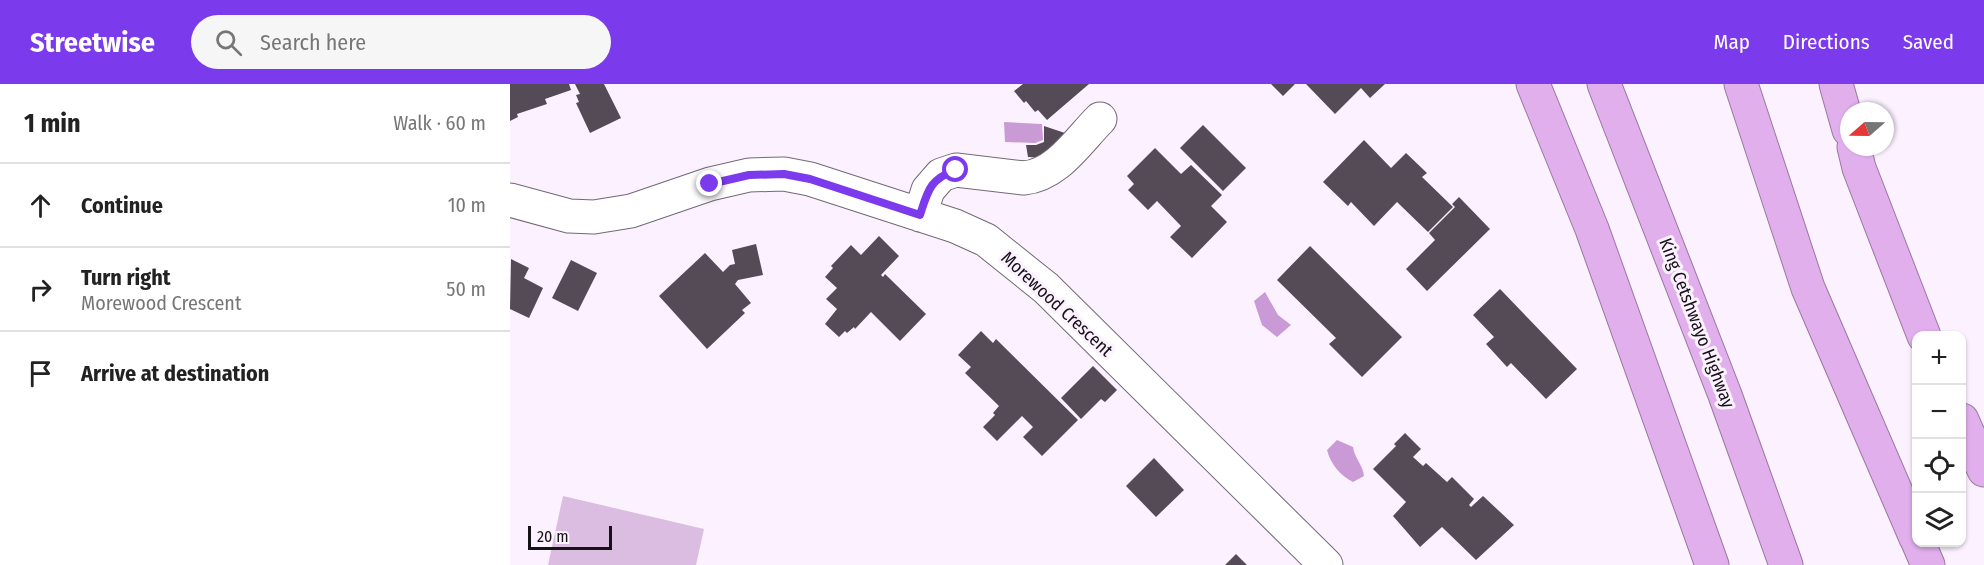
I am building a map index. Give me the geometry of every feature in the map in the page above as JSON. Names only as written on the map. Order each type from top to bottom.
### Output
[{"type":"highway","points":[[1532,84],[1693,565]]},
{"type":"highway","points":[[1532,84],[1592,229],[1712,565]]},
{"type":"highway","name":"King Cetshwayo Highway","points":[[1604,84],[1725,395],[1786,565]]},
{"type":"highway","points":[[1741,84],[1808,288],[1912,527]]},
{"type":"highway","points":[[1836,84],[1841,102]]},
{"type":"highway","points":[[1856,156],[1922,331]]},
{"type":"highway","points":[[1725,395],[1806,565]]},
{"type":"highway","points":[[1966,429],[1984,470]]},
{"type":"highway","points":[[1920,547],[1928,565]]},
{"type":"street","points":[[920,215],[928,190],[941,175],[956,170],[1024,178],[1035,177],[1056,165],[1100,119]]},
{"type":"street","name":"Morewood Crescent","points":[[510,200],[569,216],[594,217],[631,211],[710,184],[749,175],[784,174],[810,179],[955,226],[986,240],[1046,288],[1326,565]]},
{"type":"shaded area","points":[[1004,122],[1042,124],[1043,140],[1035,143],[1005,142]]},
{"type":"shaded area","points":[[1265,292],[1278,315],[1291,325],[1277,337],[1262,325],[1254,301]]},
{"type":"shaded area","points":[[1337,440],[1353,447],[1364,476],[1353,482],[1337,469],[1327,450]]},
{"type":"shaded area","points":[[563,496],[704,529],[696,565],[548,565]]},
{"type":"building","points":[[510,84],[569,84],[571,90],[545,99],[547,104],[517,114],[518,117],[510,121]]},
{"type":"building","points":[[575,84],[604,84],[621,118],[590,133],[576,103],[579,102],[576,95],[580,94]]},
{"type":"building","points":[[1023,84],[1089,84],[1047,120],[1038,110],[1035,112],[1026,101],[1024,103],[1014,91]]},
{"type":"building","points":[[1271,84],[1295,84],[1283,96]]},
{"type":"building","points":[[1306,84],[1385,84],[1370,98],[1361,88],[1335,114]]},
{"type":"building","points":[[1203,125],[1246,168],[1223,191],[1180,148]]},
{"type":"building","points":[[1044,126],[1065,133],[1056,151],[1044,158],[1028,157],[1026,145],[1044,142]]},
{"type":"building","points":[[1364,140],[1391,168],[1406,153],[1427,173],[1422,177],[1453,207],[1428,232],[1397,202],[1374,226],[1351,202],[1348,206],[1323,182]]},
{"type":"building","points":[[1155,148],[1181,174],[1191,165],[1222,195],[1211,206],[1227,222],[1192,258],[1170,237],[1181,226],[1157,201],[1148,210],[1128,190],[1134,184],[1127,176]]},
{"type":"building","points":[[1459,197],[1490,229],[1427,291],[1406,269],[1435,240],[1429,233],[1455,207],[1452,204]]},
{"type":"building","points":[[879,236],[899,256],[881,275],[883,277],[885,274],[926,314],[900,341],[871,312],[855,329],[854,327],[847,333],[845,331],[839,337],[825,324],[837,309],[826,299],[837,288],[825,277],[833,268],[831,266],[851,245],[861,255]]},
{"type":"building","points":[[756,244],[763,275],[738,280],[735,284],[751,303],[742,310],[745,313],[707,349],[659,296],[705,253],[723,272],[730,265],[735,264],[732,250]]},
{"type":"building","points":[[1310,246],[1402,337],[1362,377],[1329,344],[1336,338],[1277,280]]},
{"type":"building","points":[[511,259],[529,268],[524,278],[543,288],[529,318],[510,309]]},
{"type":"building","points":[[571,260],[597,273],[578,311],[552,298]]},
{"type":"building","points":[[1500,289],[1577,369],[1546,399],[1511,363],[1507,367],[1486,344],[1494,337],[1473,315]]},
{"type":"building","points":[[981,331],[993,343],[996,339],[1078,420],[1042,456],[1023,437],[1033,427],[1022,416],[997,441],[983,427],[995,415],[993,413],[999,406],[965,373],[971,367],[958,355]]},
{"type":"building","points":[[1093,366],[1117,390],[1105,402],[1101,399],[1081,419],[1061,398]]},
{"type":"building","points":[[1405,433],[1421,449],[1413,457],[1423,466],[1426,463],[1447,482],[1452,477],[1474,499],[1469,505],[1471,507],[1483,496],[1514,525],[1476,560],[1442,527],[1420,547],[1393,516],[1406,502],[1373,469],[1396,446],[1394,444]]},
{"type":"building","points":[[1154,458],[1184,490],[1156,517],[1126,486]]},
{"type":"building","points":[[1236,554],[1247,565],[1225,565]]},
{"type":"route","points":[[710,184],[749,175],[784,174],[810,179],[920,215],[928,190],[941,175],[956,170]]}]
